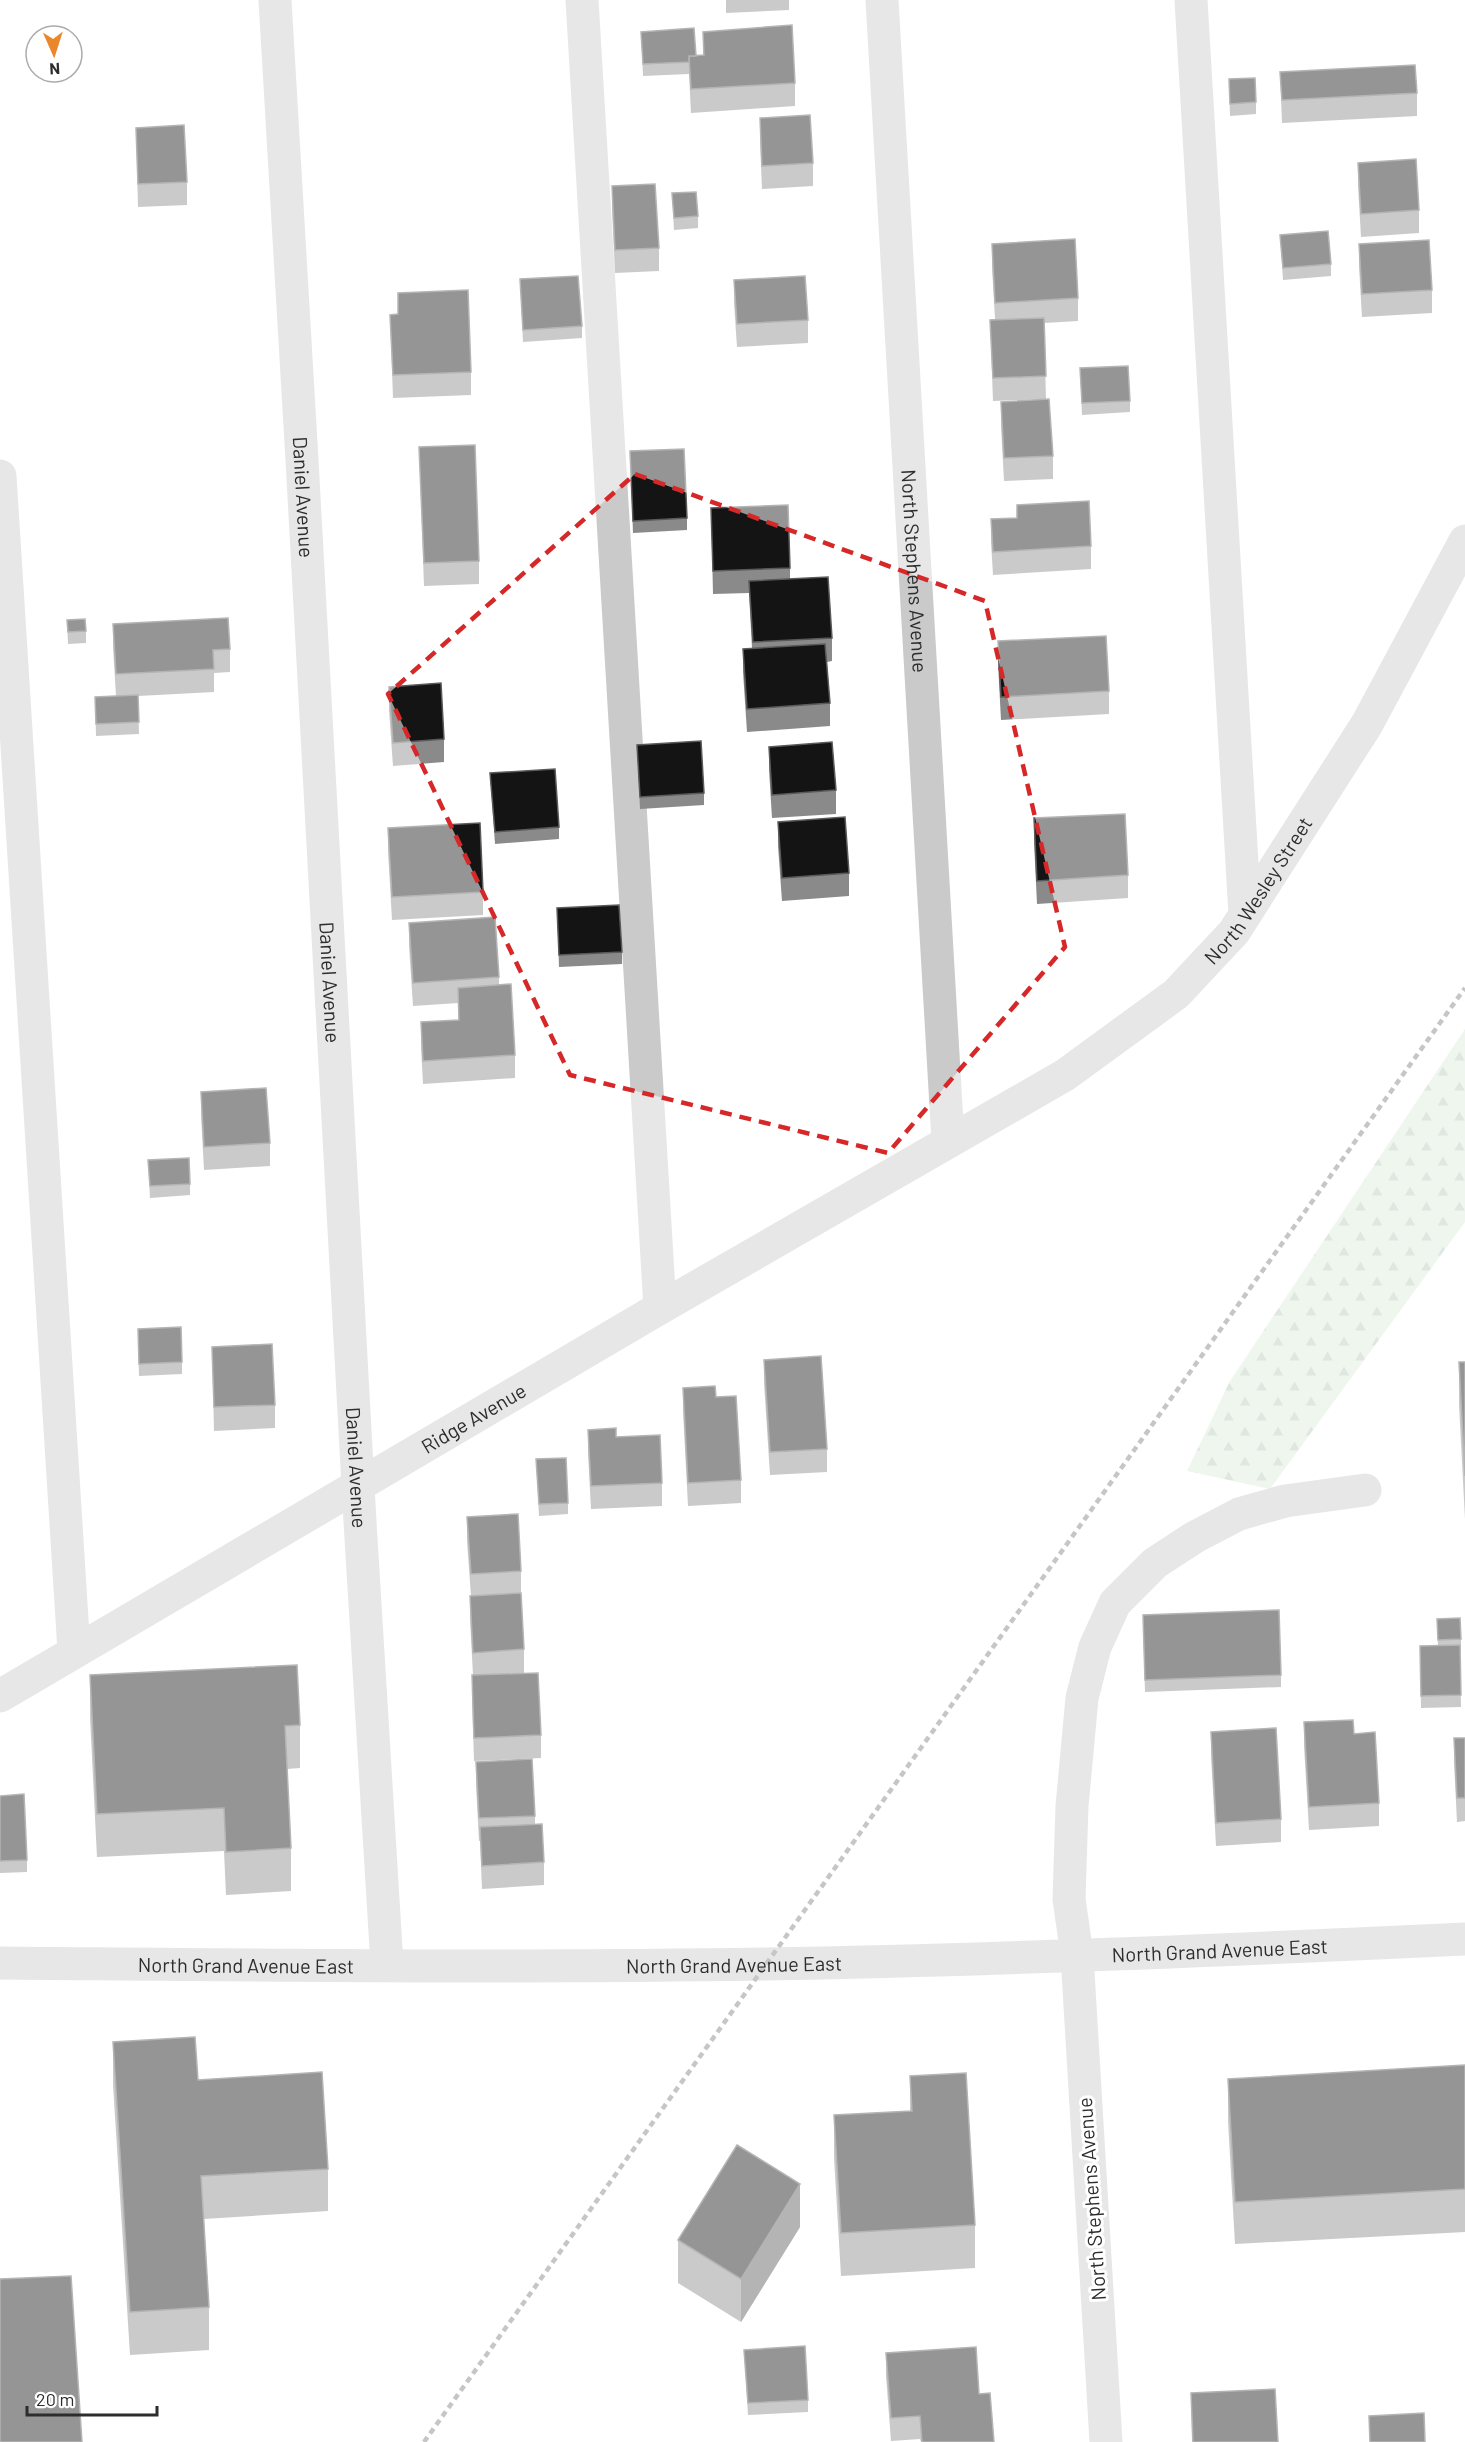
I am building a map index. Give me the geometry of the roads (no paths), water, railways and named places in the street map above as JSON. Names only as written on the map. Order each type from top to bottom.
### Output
[{"type":"street","name":"Daniel Avenue","points":[[275,0],[387,1965]]},
{"type":"street","points":[[582,0],[660,1308]]},
{"type":"street","name":"North Stephens Avenue","points":[[882,0],[948,1141]]},
{"type":"street","points":[[1191,0],[1245,914]]},
{"type":"street","points":[[0,476],[74,1651]]},
{"type":"street","name":"North Wesley Street","points":[[948,1141],[1065,1075],[1176,994],[1233,932],[1367,724],[1465,541]]},
{"type":"street","name":"Ridge Avenue","points":[[0,1695],[948,1141]]},
{"type":"street","name":"North Stephens Avenue","points":[[1106,2442],[1077,1955],[1070,1899],[1072,1806],[1082,1698],[1095,1647],[1115,1603],[1155,1563],[1195,1537],[1239,1514],[1285,1501],[1365,1490]]},
{"type":"street","name":"North Grand Avenue East","points":[[0,1963],[765,1964],[1077,1955],[1465,1939]]},
{"type":"railway","points":[[424,2442],[1465,988]]}]
